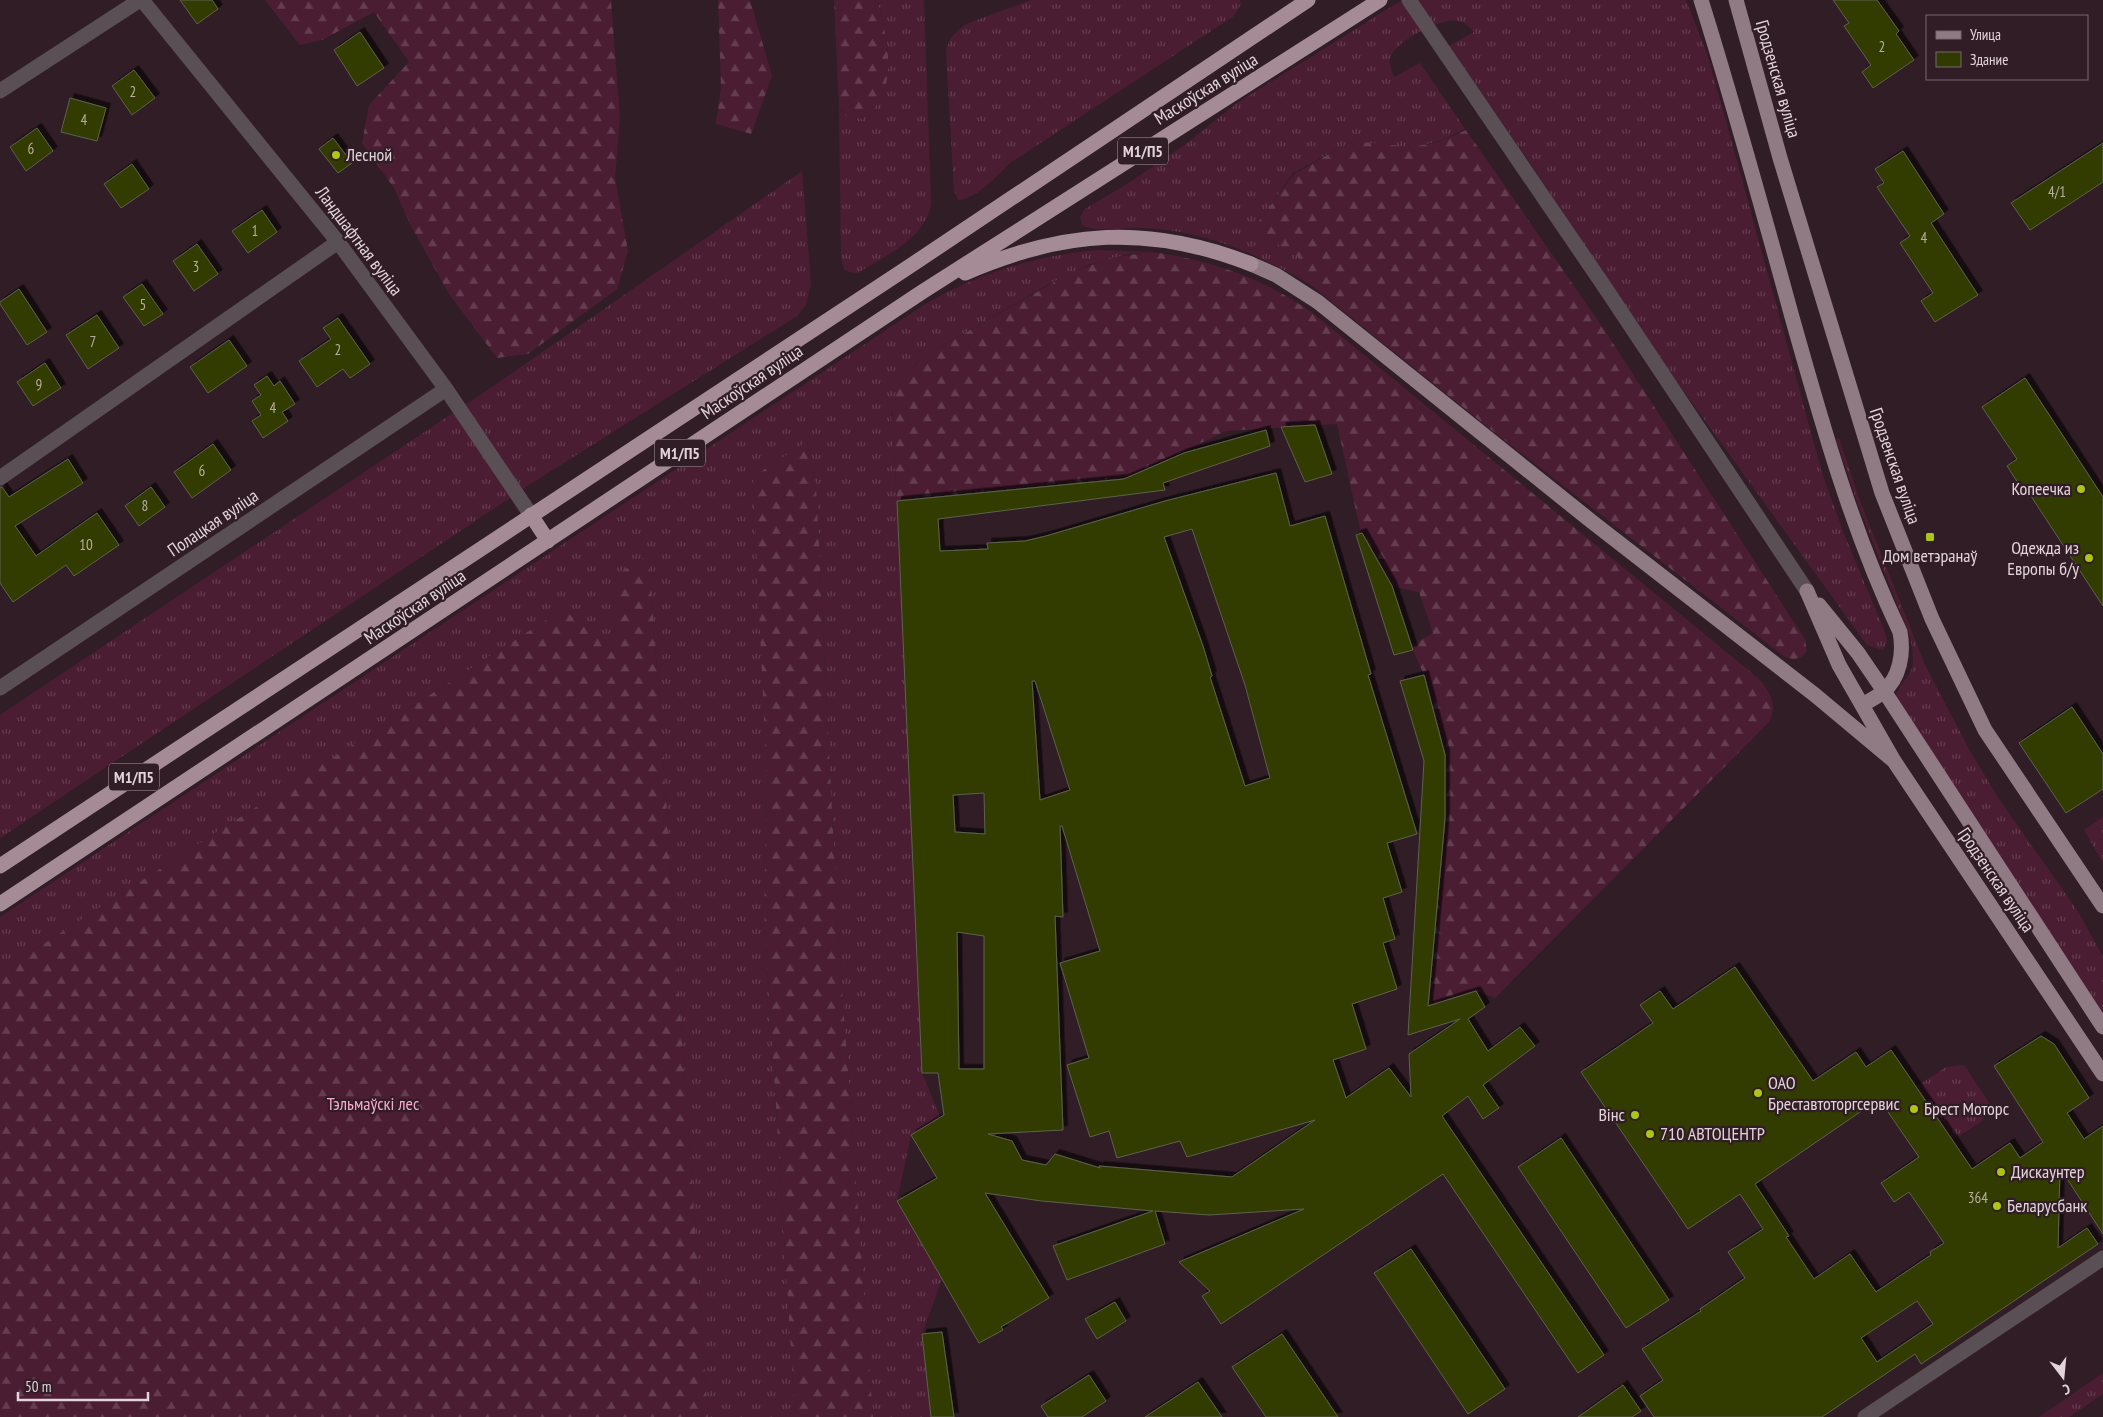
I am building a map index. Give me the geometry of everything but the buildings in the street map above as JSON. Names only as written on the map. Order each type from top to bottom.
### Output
[{"type":"highway","name":"Маскоўская вуліца","points":[[0,866],[910,266],[1308,0]]},
{"type":"highway","name":"Маскоўская вуліца","points":[[0,904],[922,292],[1380,0]]},
{"type":"highway","points":[[922,292],[1013,254],[1096,236],[1146,238],[1176,242],[1226,255],[1250,264]]},
{"type":"highway","points":[[531,515],[548,541]]},
{"type":"main road","points":[[1701,0],[1822,427],[1862,542],[1900,632],[1902,644],[1899,668],[1884,692],[1862,705]]},
{"type":"main road","name":"Гродзенская вуліца","points":[[1736,0],[1780,158],[1882,493],[1932,619],[1985,730],[2103,906]]},
{"type":"main road","points":[[1250,264],[1276,276],[1318,302],[1583,515],[1815,695],[1894,761]]},
{"type":"main road","name":"Гродзенская вуліца","points":[[1807,591],[1858,653],[2103,1027]]},
{"type":"main road","name":"Гродзенская вуліца","points":[[1807,591],[1838,665],[1894,761],[2103,1074]]},
{"type":"street","points":[[0,91],[141,0]]},
{"type":"street","name":"Ландшафтная вуліца","points":[[141,0],[338,242],[446,389],[531,515]]},
{"type":"street","name":"Гродзенская вуліца","points":[[1409,0],[1612,297],[1807,591]]},
{"type":"street","points":[[0,478],[338,242]]},
{"type":"street","name":"Полацкая вуліца","points":[[0,688],[446,389]]},
{"type":"street","points":[[1866,1417],[2103,1258]]},
{"type":"green space","points":[[265,0],[611,0],[620,118],[615,178],[628,251],[617,289],[528,354],[497,358],[449,294],[411,226],[394,188],[362,143],[369,105],[409,62],[374,12],[322,40],[300,45]]},
{"type":"green space","points":[[718,0],[750,0],[772,76],[751,134],[716,124],[721,87]]},
{"type":"green space","points":[[834,0],[877,0],[885,31],[888,64],[887,80],[882,95],[874,108],[862,119],[847,117],[839,107]]},
{"type":"green space","points":[[877,0],[924,0],[931,204],[921,227],[913,236],[903,245],[858,273],[849,272],[844,269],[841,258],[839,107],[842,112],[875,107],[882,94],[888,68],[888,54],[887,41]]},
{"type":"green space","points":[[1031,0],[1240,0],[1241,4],[1234,16],[1010,163],[993,180],[972,196],[958,200],[954,191],[946,52],[948,43],[955,33],[966,24]]},
{"type":"green space","points":[[1402,0],[1686,0],[1707,54],[1822,473],[1844,534],[1885,632],[1887,641],[1883,650],[1867,645],[1646,339],[1528,160],[1449,46],[1474,32],[1465,23],[1451,21],[1419,32],[1393,52],[1390,61],[1394,77],[1420,63],[1465,129],[1440,141],[1409,148],[1352,141],[1293,173],[1254,229],[1300,257],[1313,286],[1263,259],[1211,239],[1174,231],[1137,228],[1094,229],[1082,225],[1080,217],[1085,209],[1127,184],[1186,144],[1237,103]]},
{"type":"green space","points":[[1466,130],[1603,328],[1805,639],[1807,651],[1802,656],[1795,659],[1785,657],[1499,436],[1312,286],[1300,258],[1253,229],[1294,174],[1352,141],[1411,147],[1439,142]]},
{"type":"green space","points":[[802,171],[811,284],[806,305],[797,316],[532,483],[0,838],[0,715],[495,385]]},
{"type":"green space","points":[[1097,250],[1151,252],[1128,254],[1091,264],[1051,283],[925,356],[915,364],[891,414],[897,501],[922,1073],[940,1117],[911,1135],[897,1201],[942,1279],[922,1334],[931,1417],[873,1417],[838,933],[816,485],[807,441],[767,785],[764,911],[795,1417],[708,1417],[649,554],[615,576],[619,635],[603,642],[563,609],[0,972],[0,917],[924,305],[965,284],[1007,268],[1051,257]]},
{"type":"green space","points":[[1151,252],[1216,265],[1236,272],[1276,291],[1314,314],[1758,678],[1769,693],[1773,710],[1769,722],[1495,998],[1476,991],[1428,1006],[1445,818],[1445,755],[1424,675],[1411,646],[1433,633],[1419,592],[1391,586],[1360,529],[1337,424],[1226,431],[1124,479],[897,501],[892,432],[893,407],[899,386],[914,366],[925,356],[1070,273],[1110,258]]},
{"type":"green space","points":[[1839,438],[1860,501],[1925,665],[1970,751],[1999,799],[2079,913],[2103,957],[2103,1025],[1893,700],[1912,667],[1910,637],[1857,502],[1836,439]]},
{"type":"green space","points":[[807,441],[816,485],[838,933],[873,1417],[795,1417],[764,911],[767,785],[753,477]]},
{"type":"green space","name":"Тэльмаўскі лес","points":[[649,554],[708,1417],[0,1417],[0,972],[563,609],[603,642],[618,635],[615,576]]},
{"type":"green space","points":[[2103,817],[2103,863],[2084,830]]},
{"type":"green space","points":[[1964,1065],[1990,1104],[1982,1121],[1953,1140],[1916,1087],[1946,1067]]},
{"type":"green space","points":[[2103,1373],[2103,1394],[2069,1417],[2039,1417]]},
{"type":"place","name":"Лесной","points":[[336,155]]},
{"type":"place","name":"Копеечка","points":[[2081,489]]},
{"type":"place","name":"Дом ветэранаў","points":[[1930,537]]},
{"type":"place","name":"Одежда из Европы б/у","points":[[2089,558]]},
{"type":"place","name":"ОАО Бреставтоторгсервис","points":[[1758,1093]]},
{"type":"place","name":"Брест Моторс","points":[[1914,1109]]},
{"type":"place","name":"Вінс","points":[[1635,1115]]},
{"type":"place","name":"710 АВТОЦЕНТР","points":[[1650,1134]]},
{"type":"place","name":"Дискаунтер","points":[[2001,1172]]},
{"type":"place","name":"Беларусбанк","points":[[1997,1206]]}]
